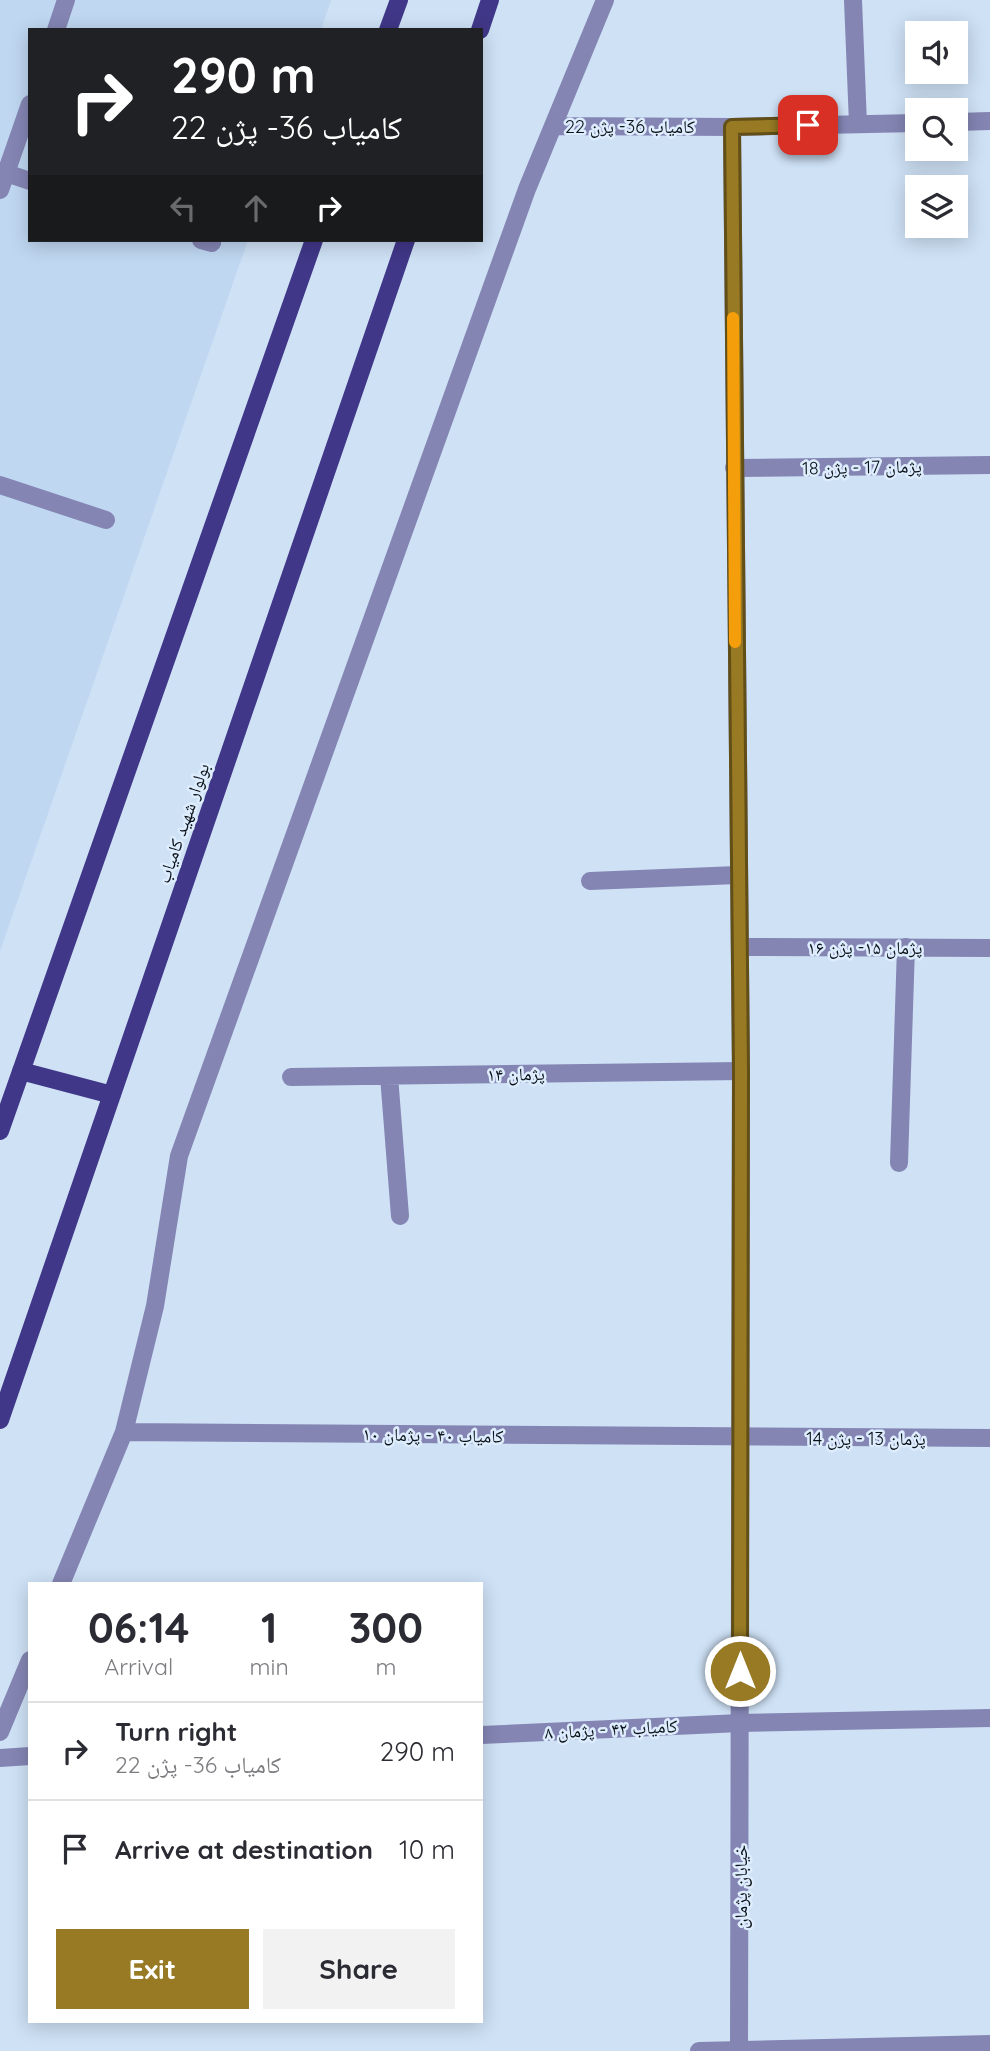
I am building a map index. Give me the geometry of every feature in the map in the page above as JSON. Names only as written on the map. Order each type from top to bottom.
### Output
[{"type":"main road","points":[[389,28],[399,0]]},
{"type":"main road","points":[[481,28],[490,0]]},
{"type":"main road","points":[[0,1131],[313,242]]},
{"type":"main road","name":"بولوار شهید کامیاب","points":[[0,1420],[405,242]]},
{"type":"main road","points":[[20,1071],[112,1095]]},
{"type":"street","points":[[57,28],[66,0]]},
{"type":"street","points":[[62,1582],[124,1432],[155,1306],[179,1156],[527,189],[605,0]]},
{"type":"street","points":[[853,0],[858,124]]},
{"type":"street","points":[[28,109],[2,178],[28,181]]},
{"type":"street","points":[[968,122],[990,121]]},
{"type":"street","name":"کامیاب 36- پژن 22","points":[[553,126],[732,127],[905,123]]},
{"type":"street","name":"خیابان پژمان","points":[[732,127],[737,875],[741,1071],[739,2050]]},
{"type":"street","name":"پژمان 17 - پژن 18","points":[[734,468],[990,465]]},
{"type":"street","points":[[0,485],[106,520]]},
{"type":"street","points":[[590,881],[737,875]]},
{"type":"street","name":"پژمان ۱۵- پژن ۱۶","points":[[740,947],[990,948]]},
{"type":"street","points":[[899,1163],[906,947]]},
{"type":"street","name":"پژمان ۱۴","points":[[291,1077],[741,1071]]},
{"type":"street","points":[[389,1076],[400,1216]]},
{"type":"street","name":"کامیاب ۴۰ - پژمان ۱۰","points":[[124,1432],[742,1438]]},
{"type":"street","name":"پژمان 13 - پژن 14","points":[[742,1438],[990,1438]]},
{"type":"street","points":[[0,1732],[28,1665]]},
{"type":"street","name":"کامیاب ۴۲ - پژمان ۸","points":[[483,1735],[740,1723],[990,1718]]},
{"type":"street","points":[[0,1758],[28,1756]]},
{"type":"street","points":[[699,2051],[990,2045]]},
{"type":"shaded area","points":[[0,0],[331,0],[322,28],[28,28],[28,242],[247,242],[0,951]]},
{"type":"slow traffic","points":[[733,318],[735,642]]},
{"type":"route","points":[[740,1671],[741,1071],[737,875],[732,127],[808,125]]}]
